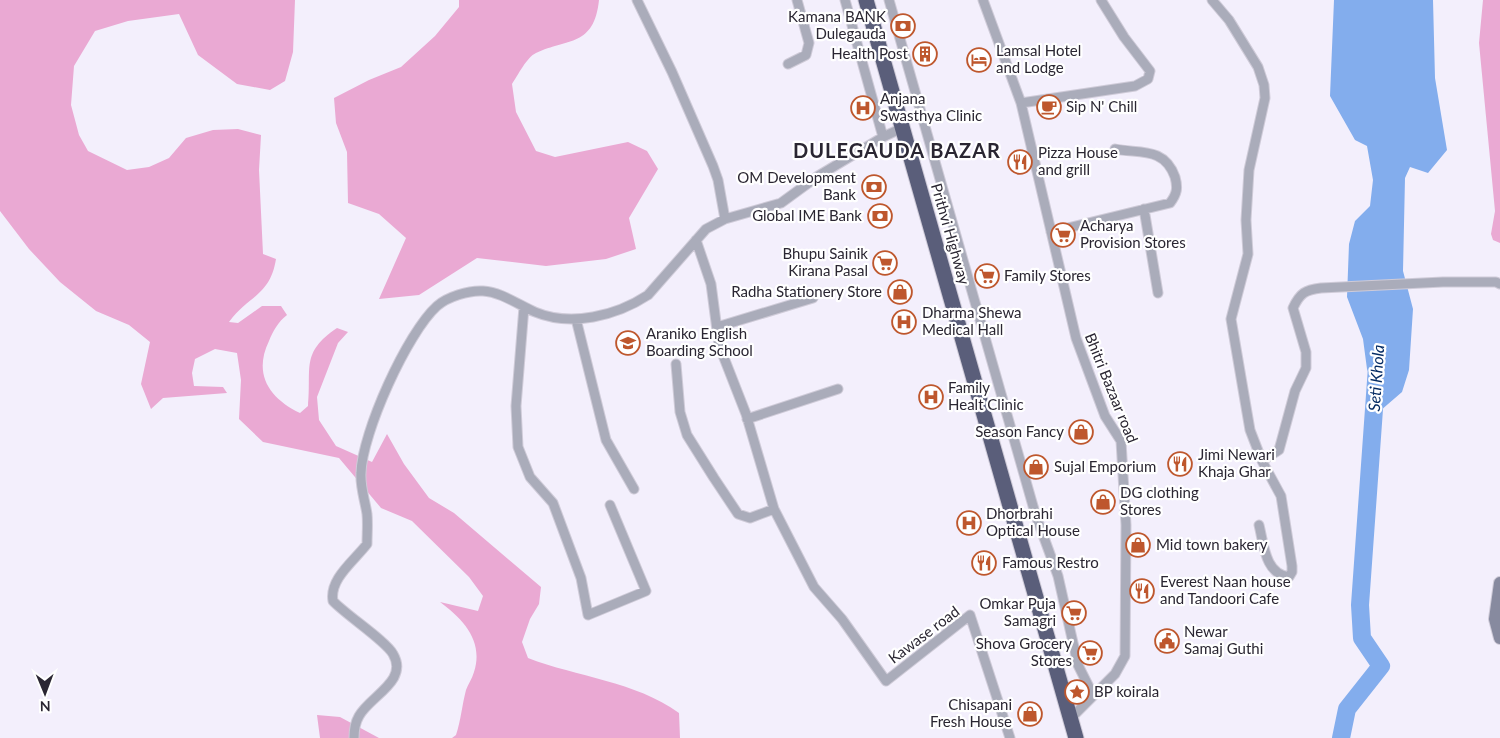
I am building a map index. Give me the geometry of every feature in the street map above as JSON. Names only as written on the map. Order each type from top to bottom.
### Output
[{"type":"highway","name":"Prithvi Highway","points":[[866,0],[1076,738]]},
{"type":"street","points":[[637,0],[672,72],[713,166],[725,219]]},
{"type":"street","points":[[788,64],[806,55],[809,44],[797,0]]},
{"type":"street","points":[[845,0],[883,137]]},
{"type":"street","points":[[889,0],[1035,513],[1058,576],[1078,665],[1093,695]]},
{"type":"street","name":"Bhitri Bazaar road","points":[[983,0],[1021,103],[1076,338],[1105,416],[1120,440],[1123,457],[1126,525],[1125,656],[1115,674],[1070,718]]},
{"type":"street","points":[[1021,103],[1135,86],[1148,79],[1150,71],[1124,37],[1101,0]]},
{"type":"street","points":[[1212,0],[1229,20],[1258,67],[1264,85],[1265,98],[1249,170],[1246,220],[1248,254],[1231,319],[1250,430],[1262,461],[1282,496],[1292,566],[1292,572],[1289,577],[1279,576],[1271,568],[1259,526]]},
{"type":"street","points":[[354,738],[354,727],[360,716],[394,680],[397,671],[394,654],[389,648],[342,612],[333,602],[331,594],[340,574],[367,544],[367,514],[360,471],[372,424],[406,346],[427,316],[439,304],[470,292],[483,291],[537,313],[576,318],[602,315],[642,299],[706,229],[725,219],[781,203],[818,176],[883,137],[902,128]]},
{"type":"street","points":[[1051,232],[1170,203],[1175,196],[1177,185],[1172,169],[1159,157],[1139,150],[1115,149]]},
{"type":"street","points":[[1144,209],[1158,293]]},
{"type":"street","points":[[676,364],[680,412],[687,435],[738,514],[750,518],[774,509],[747,419],[719,345],[711,284],[696,240]]},
{"type":"street","points":[[1262,461],[1279,450],[1295,391],[1306,368],[1306,352],[1293,308],[1299,295],[1307,290],[1321,288],[1443,282],[1496,282],[1500,284]]},
{"type":"street","points":[[717,327],[813,298]]},
{"type":"street","points":[[524,307],[516,406],[518,447],[530,477],[552,503],[581,578],[588,615],[646,591],[610,505]]},
{"type":"street","points":[[576,318],[606,440],[634,489]]},
{"type":"street","points":[[747,419],[838,388]]},
{"type":"street","name":"Kawase road","points":[[774,509],[814,587],[842,619],[886,681],[970,615],[1010,738]]},
{"type":"street","points":[[1500,583],[1495,619],[1500,638]]},
{"type":"shaded area","points":[[0,0],[295,0],[293,52],[285,81],[270,90],[237,84],[198,55],[179,14],[128,21],[95,31],[74,66],[71,105],[79,135],[88,151],[127,170],[149,167],[169,158],[186,138],[213,130],[238,129],[261,135],[259,170],[263,254],[276,259],[269,281],[264,288],[229,322],[238,323],[262,306],[281,306],[287,315],[274,330],[264,353],[264,374],[272,392],[289,407],[300,413],[308,406],[310,362],[317,345],[337,328],[348,332],[338,343],[317,397],[319,420],[336,446],[372,462],[387,434],[404,464],[429,498],[454,513],[541,587],[539,604],[530,619],[522,642],[528,658],[625,687],[662,702],[679,713],[680,738],[452,738],[456,735],[466,690],[474,672],[476,650],[474,641],[464,623],[440,602],[478,611],[483,596],[469,577],[412,521],[381,508],[339,458],[263,442],[239,419],[241,380],[237,353],[215,349],[195,359],[192,373],[194,386],[223,387],[227,393],[163,398],[151,409],[141,384],[150,342],[129,325],[96,311],[60,282],[29,249],[0,211]]},
{"type":"shaded area","points":[[459,0],[599,0],[592,26],[585,33],[569,42],[536,53],[526,62],[512,84],[516,112],[536,151],[555,157],[628,142],[647,151],[658,169],[629,218],[636,249],[606,259],[546,266],[477,258],[419,295],[379,299],[406,238],[379,214],[348,203],[347,152],[336,123],[334,98],[369,80],[401,67],[435,36],[459,7]]},
{"type":"shaded area","points":[[1483,0],[1500,0],[1500,243],[1493,240],[1491,234],[1495,211],[1479,43]]},
{"type":"shaded area","points":[[317,715],[340,717],[379,738],[320,738]]},
{"type":"water","points":[[1334,0],[1433,0],[1435,78],[1447,150],[1428,173],[1410,167],[1405,178],[1403,271],[1413,309],[1409,370],[1402,392],[1373,417],[1375,390],[1367,369],[1363,339],[1347,297],[1349,244],[1355,221],[1370,206],[1373,180],[1367,146],[1355,140],[1330,96]]},
{"type":"waterway","name":"Seti Khola","points":[[1341,738],[1347,709],[1381,666],[1362,638],[1360,605],[1377,367]]},
{"type":"place","name":"Kamana BANK Dulegauda","points":[[903,26]]},
{"type":"place","name":"Health Post","points":[[925,54]]},
{"type":"place","name":"Lamsal Hotel and Lodge","points":[[979,60]]},
{"type":"place","name":"Sip N' Chill","points":[[1049,107]]},
{"type":"place","name":"Anjana Swasthya Clinic","points":[[863,108]]},
{"type":"place","name":"Pizza House and grill","points":[[1020,162]]},
{"type":"place","name":"OM Development Bank","points":[[874,187]]},
{"type":"place","name":"Global IME Bank","points":[[880,216]]},
{"type":"place","name":"Acharya Provision Stores","points":[[1063,235]]},
{"type":"place","name":"Bhupu Sainik Kirana Pasal","points":[[885,263]]},
{"type":"place","name":"Family Stores","points":[[987,276]]},
{"type":"place","name":"Radha Stationery Store","points":[[900,292]]},
{"type":"place","name":"Dharma Shewa Medical Hall","points":[[904,322]]},
{"type":"place","name":"Araniko English Boarding School","points":[[628,343]]},
{"type":"place","name":"Family Healt Clinic","points":[[931,397]]},
{"type":"place","name":"Season Fancy","points":[[1081,432]]},
{"type":"place","name":"Jimi Newari Khaja Ghar","points":[[1180,464]]},
{"type":"place","name":"Sujal Emporium","points":[[1036,467]]},
{"type":"place","name":"DG clothing Stores","points":[[1103,502]]},
{"type":"place","name":"Dhorbrahi Optical House","points":[[969,523]]},
{"type":"place","name":"Mid town bakery","points":[[1138,545]]},
{"type":"place","name":"Famous Restro","points":[[984,563]]},
{"type":"place","name":"Everest Naan house and Tandoori Cafe","points":[[1142,591]]},
{"type":"place","name":"Omkar Puja Samagri","points":[[1074,613]]},
{"type":"place","name":"Newar Samaj Guthi","points":[[1167,641]]},
{"type":"place","name":"Shova Grocery Stores","points":[[1090,653]]},
{"type":"place","name":"BP koirala","points":[[1077,692]]},
{"type":"place","name":"Chisapani Fresh House","points":[[1030,714]]},
{"type":"district","name":"DULEGAUDA BAZAR","points":[[897,151]]}]
